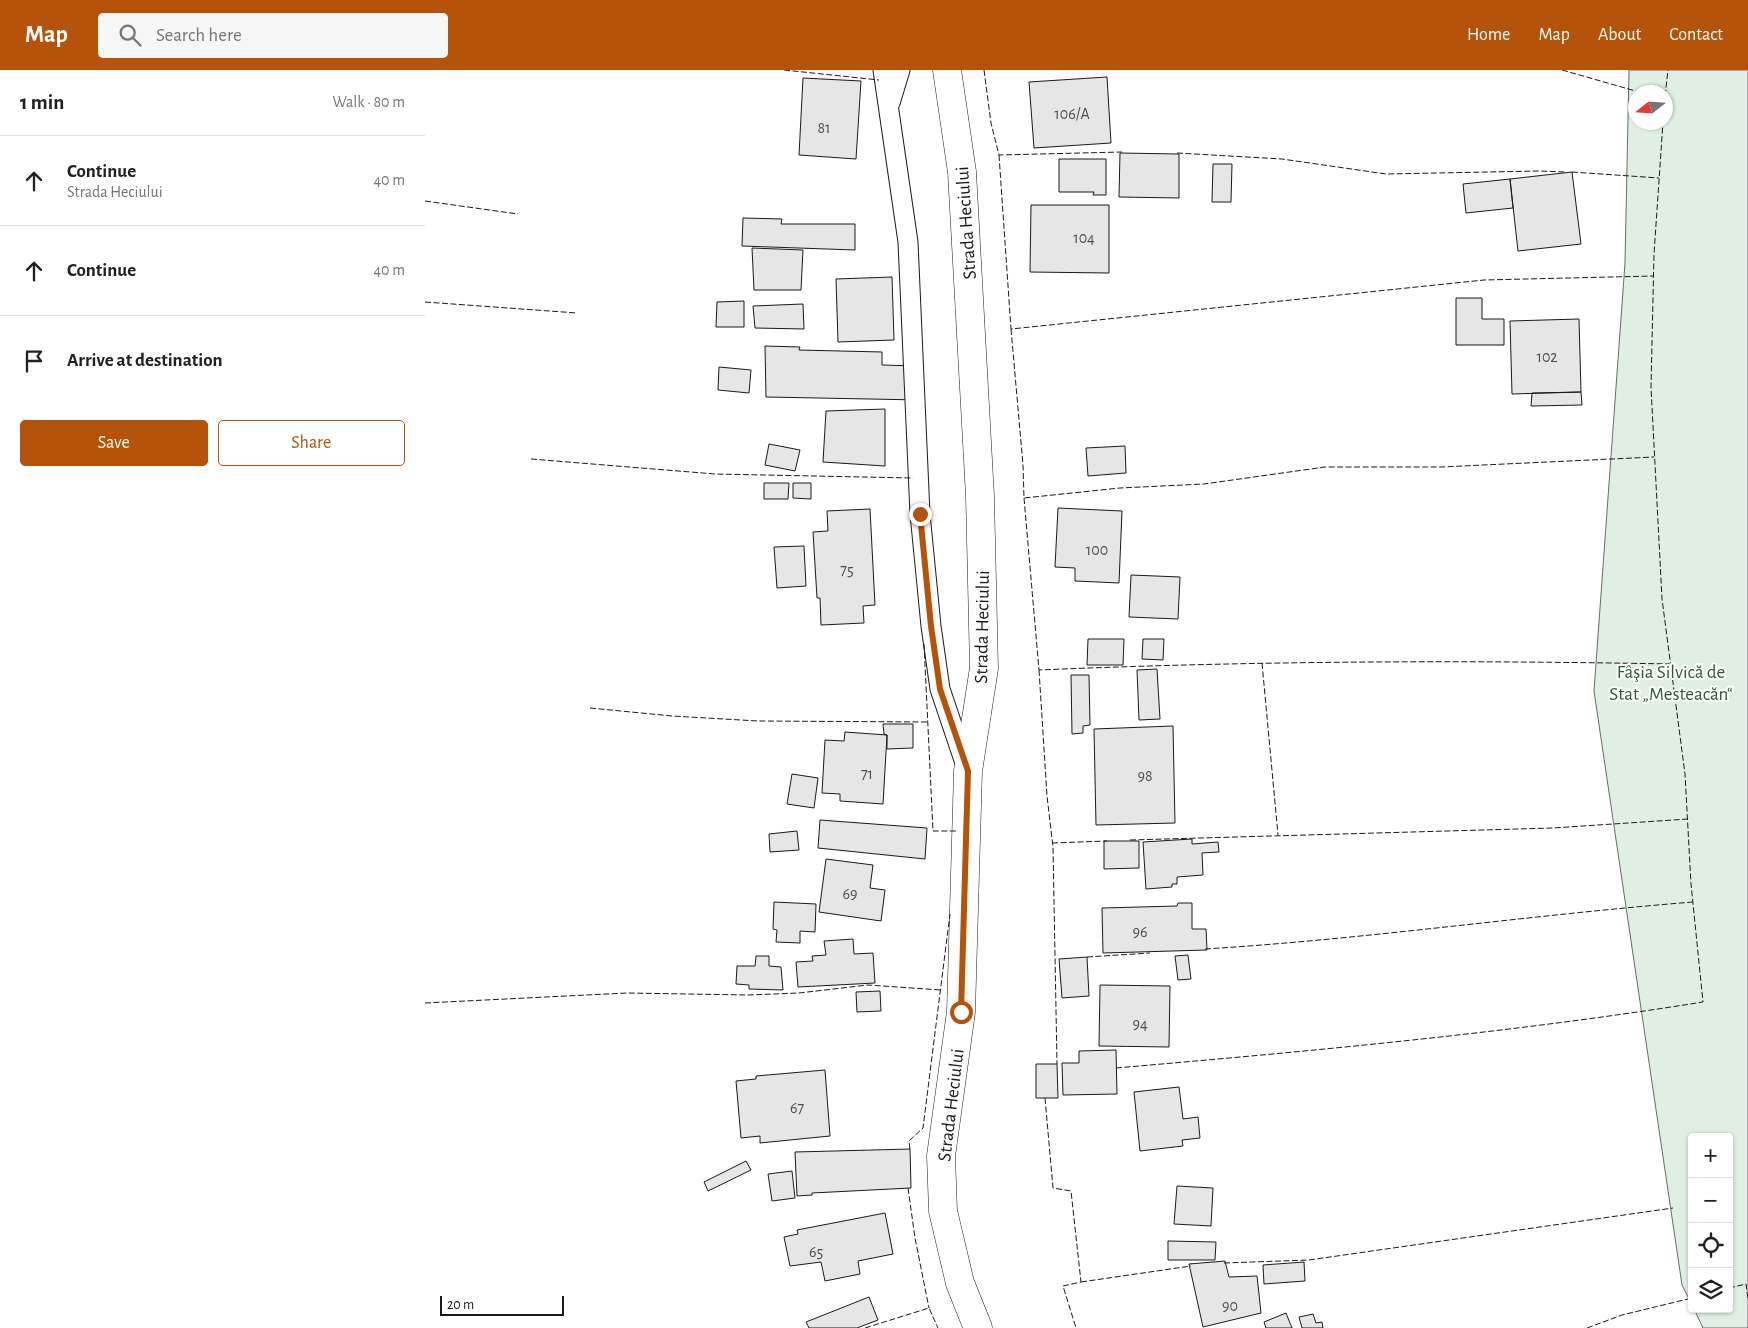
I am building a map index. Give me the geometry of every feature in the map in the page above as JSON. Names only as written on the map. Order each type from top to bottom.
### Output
[{"type":"street","name":"Strada Heciului","points":[[947,70],[962,172],[980,496],[984,668],[968,771],[961,1012],[941,1156],[943,1212],[960,1283],[977,1328]]},
{"type":"lane","points":[[883,70],[908,242],[920,514],[931,626],[940,689],[968,771]]},
{"type":"lane","points":[[889,106],[900,70]]},
{"type":"green space","name":"Fâşia Silvică de Stat „Mesteacăn“","points":[[1629,70],[1748,70],[1748,1328],[1703,1328],[1696,1313],[1733,1313],[1733,1133],[1688,1133],[1688,1297],[1682,1285],[1594,691],[1625,263],[1628,118],[1628,130],[1673,130],[1673,85],[1629,85]]},
{"type":"building","points":[[1107,77],[1111,143],[1034,148],[1029,82]]},
{"type":"building","points":[[803,78],[861,81],[856,159],[799,155]]},
{"type":"building","points":[[1120,153],[1179,154],[1179,198],[1119,197]]},
{"type":"building","points":[[1059,159],[1106,159],[1106,195],[1093,195],[1094,192],[1059,192]]},
{"type":"building","points":[[1213,164],[1232,164],[1231,202],[1212,202]]},
{"type":"building","points":[[1572,172],[1581,244],[1518,251],[1510,179]]},
{"type":"building","points":[[1510,179],[1513,208],[1466,213],[1463,184]]},
{"type":"building","points":[[1031,205],[1109,205],[1109,273],[1030,272]]},
{"type":"building","points":[[743,218],[782,219],[781,224],[855,224],[855,250],[742,246]]},
{"type":"building","points":[[752,248],[803,250],[801,290],[754,290]]},
{"type":"building","points":[[892,277],[894,340],[838,342],[836,279]]},
{"type":"building","points":[[1456,298],[1482,298],[1482,319],[1504,319],[1504,345],[1456,345]]},
{"type":"building","points":[[744,301],[744,327],[716,327],[717,302]]},
{"type":"building","points":[[803,304],[804,329],[755,328],[753,306]]},
{"type":"building","points":[[1579,319],[1581,392],[1512,394],[1510,321]]},
{"type":"building","points":[[765,346],[800,347],[799,350],[882,352],[882,365],[917,366],[921,400],[766,397]]},
{"type":"building","points":[[719,367],[751,370],[749,393],[718,390]]},
{"type":"building","points":[[1581,392],[1582,405],[1531,406],[1532,393]]},
{"type":"building","points":[[885,409],[885,466],[823,462],[826,411]]},
{"type":"building","points":[[769,444],[800,450],[795,471],[765,465]]},
{"type":"building","points":[[1125,446],[1126,473],[1088,476],[1086,448]]},
{"type":"building","points":[[764,483],[789,483],[788,499],[764,499]]},
{"type":"building","points":[[793,483],[811,483],[811,499],[793,498]]},
{"type":"building","points":[[1058,508],[1122,511],[1119,583],[1075,581],[1075,568],[1055,567]]},
{"type":"building","points":[[870,509],[875,605],[863,606],[864,623],[821,625],[820,598],[817,598],[813,532],[828,531],[827,511]]},
{"type":"building","points":[[804,546],[806,586],[777,588],[774,547]]},
{"type":"building","points":[[1131,575],[1180,577],[1178,619],[1129,617]]},
{"type":"building","points":[[1088,639],[1124,639],[1123,665],[1087,665]]},
{"type":"building","points":[[1143,639],[1164,639],[1163,660],[1142,659]]},
{"type":"building","points":[[1157,669],[1160,719],[1139,720],[1137,670]]},
{"type":"building","points":[[1071,675],[1089,675],[1090,725],[1083,726],[1083,733],[1072,734]]},
{"type":"building","points":[[883,724],[913,724],[913,748],[887,749],[887,735],[884,734]]},
{"type":"building","points":[[1173,726],[1175,823],[1096,825],[1094,729]]},
{"type":"building","points":[[845,732],[887,735],[883,804],[840,801],[840,794],[822,793],[825,740],[844,741]]},
{"type":"building","points":[[792,774],[818,778],[814,808],[787,804]]},
{"type":"building","points":[[820,820],[927,828],[925,859],[818,848]]},
{"type":"building","points":[[797,831],[799,850],[770,852],[769,834]]},
{"type":"building","points":[[1192,839],[1192,844],[1218,842],[1219,852],[1202,853],[1203,875],[1177,877],[1177,884],[1172,884],[1172,887],[1146,889],[1143,842]]},
{"type":"building","points":[[1104,841],[1139,841],[1139,868],[1104,869]]},
{"type":"building","points":[[826,859],[873,865],[870,888],[885,890],[881,921],[819,912]]},
{"type":"building","points":[[774,902],[816,904],[815,932],[800,931],[800,943],[776,942],[777,930],[773,929]]},
{"type":"building","points":[[1178,903],[1192,903],[1192,929],[1206,929],[1207,950],[1103,953],[1102,908],[1177,906]]},
{"type":"building","points":[[853,939],[854,954],[873,953],[875,983],[798,987],[796,962],[813,961],[812,956],[826,955],[824,941]]},
{"type":"building","points":[[1188,955],[1191,979],[1178,980],[1175,956]]},
{"type":"building","points":[[756,956],[769,956],[769,966],[781,967],[783,990],[749,989],[749,985],[736,984],[737,966],[755,966]]},
{"type":"building","points":[[1087,957],[1089,996],[1062,998],[1059,959]]},
{"type":"building","points":[[1100,985],[1170,986],[1169,1047],[1099,1046]]},
{"type":"building","points":[[880,991],[881,1011],[857,1012],[856,992]]},
{"type":"building","points":[[1116,1050],[1117,1094],[1063,1095],[1062,1063],[1079,1063],[1079,1051]]},
{"type":"building","points":[[1036,1064],[1057,1064],[1058,1098],[1036,1098]]},
{"type":"building","points":[[825,1070],[830,1136],[760,1143],[760,1136],[741,1138],[736,1081],[756,1079],[756,1076]]},
{"type":"building","points":[[1179,1087],[1183,1119],[1198,1117],[1200,1138],[1182,1140],[1183,1146],[1140,1151],[1134,1092]]},
{"type":"building","points":[[910,1149],[911,1188],[812,1193],[812,1195],[797,1196],[795,1152]]},
{"type":"building","points":[[746,1161],[751,1170],[708,1191],[704,1182]]},
{"type":"building","points":[[792,1171],[795,1198],[772,1201],[768,1174]]},
{"type":"building","points":[[1177,1186],[1213,1188],[1211,1226],[1174,1224]]},
{"type":"building","points":[[885,1213],[893,1254],[858,1261],[860,1274],[825,1281],[821,1262],[790,1266],[784,1237],[798,1234],[797,1230]]},
{"type":"building","points":[[1168,1241],[1216,1242],[1215,1260],[1168,1260]]},
{"type":"building","points":[[1225,1261],[1229,1277],[1257,1276],[1261,1313],[1203,1327],[1189,1264]]},
{"type":"building","points":[[1304,1262],[1305,1281],[1264,1284],[1263,1265]]},
{"type":"building","points":[[869,1297],[878,1320],[857,1328],[809,1328],[806,1322]]},
{"type":"building","points":[[1286,1313],[1292,1328],[1266,1328],[1264,1322]]},
{"type":"building","points":[[1313,1314],[1316,1323],[1322,1322],[1323,1328],[1302,1328],[1299,1317]]},
{"type":"fence","points":[[784,70],[879,80]]},
{"type":"fence","points":[[984,70],[991,123],[999,155],[1122,152]]},
{"type":"fence","points":[[1562,70],[1628,89]]},
{"type":"fence","points":[[1666,85],[1668,70]]},
{"type":"fence","points":[[1116,1068],[1337,1048],[1484,1032],[1703,1002],[1691,884],[1685,774],[1662,599],[1651,387],[1654,254],[1662,130]]},
{"type":"fence","points":[[1177,153],[1282,159],[1386,174],[1566,172]]},
{"type":"fence","points":[[999,155],[1011,329],[1484,280],[1653,276]]},
{"type":"fence","points":[[1572,172],[1659,178]]},
{"type":"fence","points":[[425,201],[518,214]]},
{"type":"fence","points":[[425,302],[577,313]]},
{"type":"fence","points":[[1011,329],[1023,465],[1024,498],[1120,488],[1204,484],[1325,467],[1441,467],[1654,457]]},
{"type":"fence","points":[[531,459],[715,474],[913,478]]},
{"type":"fence","points":[[1024,498],[1039,670],[1355,662],[1671,664]]},
{"type":"fence","points":[[924,644],[933,831],[956,831]]},
{"type":"fence","points":[[1262,663],[1278,835]]},
{"type":"fence","points":[[1039,670],[1047,796],[1053,847],[1057,1064]]},
{"type":"fence","points":[[590,708],[672,716],[758,721],[927,722]]},
{"type":"fence","points":[[1130,840],[1553,828],[1688,819]]},
{"type":"fence","points":[[1052,843],[1107,841]]},
{"type":"fence","points":[[1205,949],[1266,945],[1693,902]]},
{"type":"fence","points":[[910,1149],[909,1141],[923,1128],[950,914]]},
{"type":"fence","points":[[1087,957],[1150,953]]},
{"type":"fence","points":[[425,1003],[627,993],[748,995],[799,993],[868,985],[941,990]]},
{"type":"fence","points":[[1045,1098],[1053,1188],[1071,1191],[1081,1282],[1063,1286],[1076,1328]]},
{"type":"fence","points":[[908,1188],[915,1238],[929,1308]]},
{"type":"fence","points":[[1224,1263],[1309,1260],[1673,1208]]},
{"type":"fence","points":[[1081,1282],[1191,1266]]},
{"type":"fence","points":[[1733,1287],[1746,1284],[1748,1299]]},
{"type":"fence","points":[[1587,1328],[1622,1315],[1688,1299]]},
{"type":"fence","points":[[865,1328],[929,1308],[938,1328]]},
{"type":"route","points":[[920,514],[931,626],[940,689],[968,771],[961,1012]]}]
